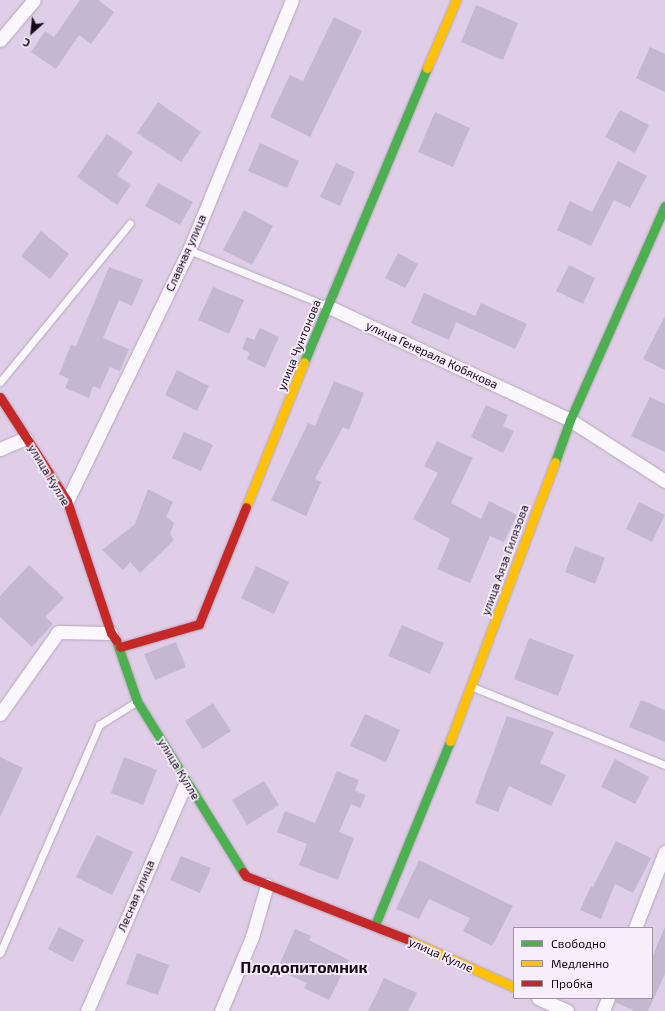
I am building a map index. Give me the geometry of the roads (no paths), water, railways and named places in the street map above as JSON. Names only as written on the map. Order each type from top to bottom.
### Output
[{"type":"street","points":[[0,40],[34,0]]},
{"type":"street","name":"Славная улица","points":[[67,501],[189,250],[292,0]]},
{"type":"street","name":"улица Чунтонова","points":[[120,647],[199,624],[327,306],[456,0]]},
{"type":"street","name":"улица Аяза Гилязова","points":[[375,925],[472,686],[570,420],[665,206]]},
{"type":"street","name":"улица Генерала Кобякова","points":[[327,306],[570,420],[665,481]]},
{"type":"street","name":"улица Кулле","points":[[0,397],[67,501],[111,633],[120,647],[138,701],[186,782],[246,876],[375,925],[513,987]]},
{"type":"street","points":[[0,449],[26,438]]},
{"type":"street","points":[[0,714],[58,632],[111,633]]},
{"type":"street","name":"Лесная улица","points":[[87,1011],[186,782]]},
{"type":"street","points":[[635,927],[665,852]]},
{"type":"street","points":[[221,1011],[252,937],[267,885]]},
{"type":"street","points":[[540,999],[567,1011]]},
{"type":"street","points":[[603,1011],[608,999]]},
{"type":"lane","points":[[0,382],[130,223]]},
{"type":"lane","points":[[655,228],[665,233]]},
{"type":"lane","name":"улица Генерала Кобякова","points":[[189,250],[327,306]]},
{"type":"lane","points":[[472,686],[665,765]]},
{"type":"lane","points":[[0,953],[99,725],[138,701]]},
{"type":"district","name":"Плодопитомник","points":[[304,967]]}]
